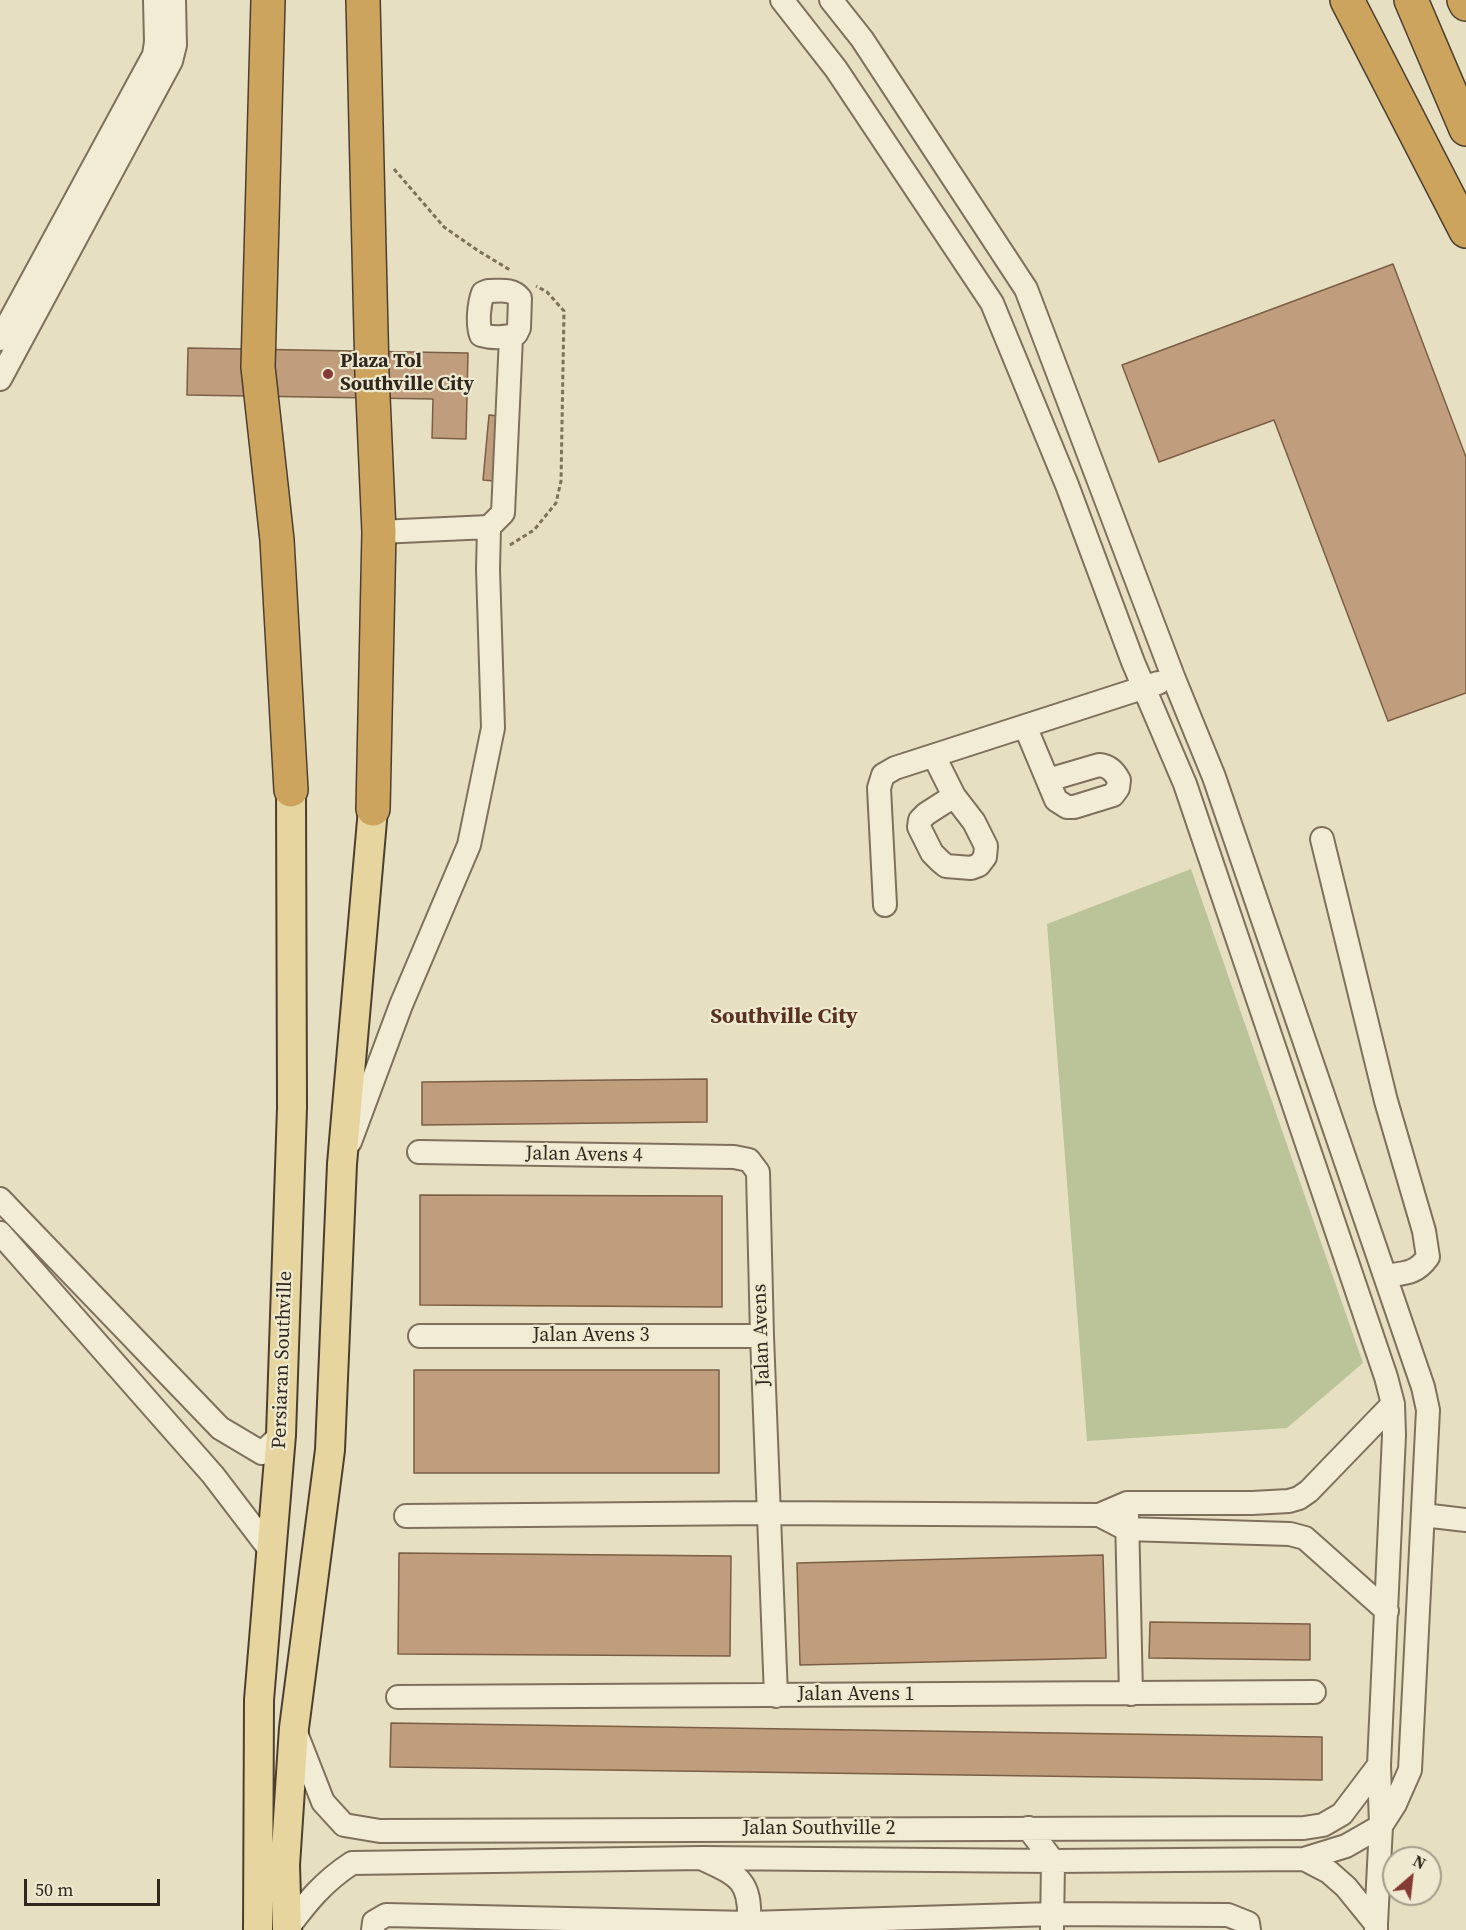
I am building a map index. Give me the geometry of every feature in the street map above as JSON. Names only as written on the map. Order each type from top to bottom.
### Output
[{"type":"highway","points":[[268,0],[258,367],[277,540],[291,790]]},
{"type":"highway","points":[[363,0],[372,374],[379,532],[373,809]]},
{"type":"highway","points":[[1347,0],[1466,231]]},
{"type":"highway","points":[[1411,0],[1466,129]]},
{"type":"highway","points":[[1464,0],[1466,4]]},
{"type":"main road","name":"Persiaran Southville","points":[[258,1930],[259,1700],[281,1435],[292,1108],[291,790]]},
{"type":"main road","points":[[287,1930],[285,1865],[294,1728],[330,1450],[342,1164],[373,809]]},
{"type":"street","points":[[0,339],[154,55],[155,0]]},
{"type":"street","points":[[0,379],[171,61],[175,45],[174,0]]},
{"type":"street","points":[[782,0],[836,69],[992,303],[1067,485],[1143,687],[1185,784],[1386,1377],[1393,1404],[1394,1435],[1379,1765],[1381,1826],[1376,1927]]},
{"type":"street","points":[[831,0],[862,39],[1026,289],[1174,679],[1214,777],[1423,1387],[1428,1410],[1410,1770],[1395,1803],[1381,1826],[1346,1846],[1304,1859]]},
{"type":"street","points":[[992,303],[1026,289]]},
{"type":"street","points":[[379,532],[489,527],[503,513],[511,337]]},
{"type":"street","points":[[342,1164],[401,1005],[469,845],[493,728],[489,527]]},
{"type":"street","points":[[885,905],[879,788],[883,775],[895,768],[1174,679]]},
{"type":"street","points":[[1025,726],[1048,780]]},
{"type":"street","points":[[934,756],[954,796]]},
{"type":"street","points":[[1322,839],[1386,1101],[1424,1231],[1428,1257],[1420,1268],[1385,1276]]},
{"type":"street","name":"Jalan Avens 4","points":[[419,1152],[734,1157],[749,1160]]},
{"type":"street","name":"Jalan Avens","points":[[749,1160],[758,1172],[776,1696]]},
{"type":"street","points":[[0,1199],[220,1428],[262,1453],[281,1435]]},
{"type":"street","points":[[0,1233],[213,1475],[271,1551]]},
{"type":"street","name":"Jalan Avens 3","points":[[420,1336],[762,1336]]},
{"type":"street","points":[[406,1516],[768,1513],[1099,1515],[1127,1503],[1289,1501],[1299,1498],[1393,1404]]},
{"type":"street","points":[[1186,1502],[1187,1532]]},
{"type":"street","points":[[1127,1503],[1131,1694]]},
{"type":"street","points":[[1252,1503],[1254,1533]]},
{"type":"street","points":[[1099,1515],[1126,1529],[1290,1534],[1305,1538],[1387,1611]]},
{"type":"street","points":[[1423,1515],[1466,1520]]},
{"type":"street","name":"Jalan Avens 1","points":[[398,1697],[1314,1692]]},
{"type":"street","name":"Jalan Southville 2","points":[[294,1728],[323,1802],[344,1825],[380,1832],[1304,1828],[1323,1825],[1342,1814],[1379,1765]]},
{"type":"street","points":[[1028,1828],[1053,1861],[1052,1922]]},
{"type":"street","points":[[702,1858],[730,1871],[747,1889],[750,1906],[742,1925]]},
{"type":"street","name":"Jalan Southville 2","points":[[287,1930],[309,1899],[333,1876],[352,1863],[702,1858],[1053,1861],[1304,1859]]},
{"type":"street","points":[[1304,1859],[1329,1872],[1346,1887],[1376,1927]]},
{"type":"street","points":[[373,1930],[374,1922],[386,1915],[742,1925],[1052,1922],[1228,1916],[1248,1923],[1249,1930]]},
{"type":"green space","points":[[1191,869],[1363,1363],[1287,1428],[1087,1441],[1047,924]]},
{"type":"building","points":[[1393,264],[1466,457],[1466,693],[1388,721],[1274,420],[1159,462],[1122,365]]},
{"type":"building","name":"Plaza Tol Southville City","points":[[188,348],[468,353],[466,439],[432,438],[433,399],[187,395]]},
{"type":"building","points":[[489,415],[519,418],[514,483],[483,480]]},
{"type":"building","points":[[707,1079],[707,1122],[422,1125],[422,1082]]},
{"type":"building","points":[[420,1195],[722,1196],[722,1307],[420,1305]]},
{"type":"building","points":[[414,1370],[719,1370],[719,1473],[414,1473]]},
{"type":"building","points":[[399,1553],[731,1556],[730,1656],[398,1654]]},
{"type":"building","points":[[1103,1555],[1106,1658],[800,1665],[797,1563]]},
{"type":"building","points":[[1150,1622],[1310,1624],[1310,1660],[1149,1658]]},
{"type":"building","points":[[391,1723],[1322,1737],[1322,1780],[390,1767]]},
{"type":"place","name":"Plaza Tol Southville City","points":[[328,374]]},
{"type":"district","name":"Southville City","points":[[784,1017]]}]
